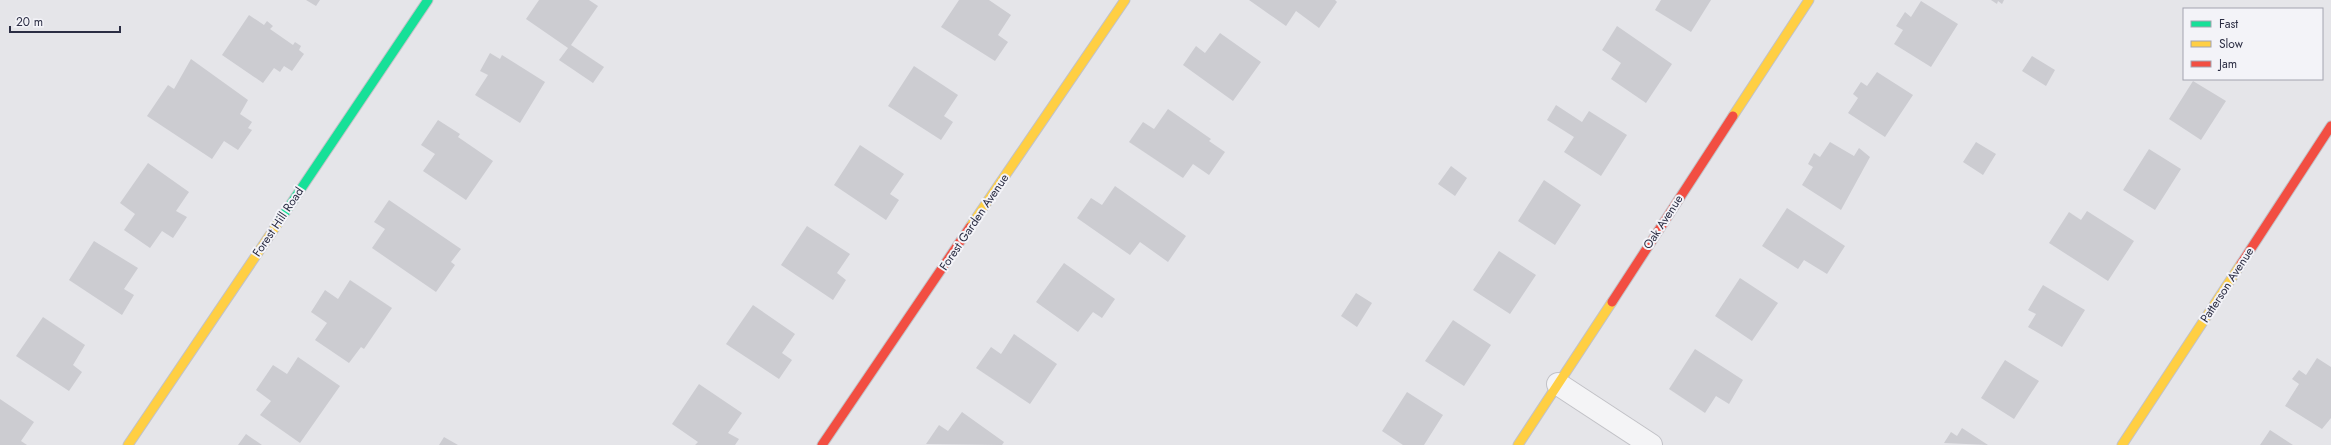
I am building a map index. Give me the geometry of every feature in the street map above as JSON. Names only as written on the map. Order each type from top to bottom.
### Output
[{"type":"street","name":"Forest Hill Road","points":[[128,445],[428,0]]},
{"type":"street","name":"Forest Garden Avenue","points":[[822,445],[1125,0]]},
{"type":"street","name":"Oak Avenue","points":[[1518,445],[1809,0]]},
{"type":"street","name":"Patterson Avenue","points":[[2122,445],[2331,126]]},
{"type":"street","points":[[1558,384],[1651,445]]},
{"type":"building","points":[[306,0],[320,0],[316,6]]},
{"type":"building","points":[[539,0],[589,0],[598,6],[571,45],[604,67],[593,83],[559,60],[568,48],[526,19]]},
{"type":"building","points":[[959,0],[989,0],[1011,15],[998,35],[1008,42],[995,61],[941,27]]},
{"type":"building","points":[[1249,0],[1335,0],[1337,2],[1319,28],[1296,11],[1286,26]]},
{"type":"building","points":[[1661,0],[1711,0],[1691,32],[1655,10]]},
{"type":"building","points":[[1991,0],[2004,0],[2002,4],[1998,1],[1997,4]]},
{"type":"building","points":[[1921,1],[1958,24],[1931,67],[1894,44],[1903,30],[1896,26],[1905,12],[1911,17]]},
{"type":"building","points":[[249,15],[264,25],[267,21],[273,26],[270,29],[293,45],[295,42],[301,46],[299,50],[304,54],[292,71],[284,66],[280,72],[274,68],[263,83],[222,55]]},
{"type":"building","points":[[1617,26],[1672,64],[1646,103],[1611,79],[1621,63],[1602,50]]},
{"type":"building","points":[[1220,33],[1261,62],[1233,101],[1183,65],[1196,46],[1205,53]]},
{"type":"building","points":[[490,53],[500,59],[502,55],[545,82],[520,123],[475,95],[488,75],[480,71]]},
{"type":"building","points":[[2032,56],[2055,70],[2046,86],[2022,71]]},
{"type":"building","points":[[191,59],[248,100],[240,114],[252,122],[248,128],[252,130],[238,150],[224,141],[212,159],[147,116],[168,85],[174,89]]},
{"type":"building","points":[[914,66],[958,95],[944,116],[953,122],[941,140],[888,106]]},
{"type":"building","points":[[1877,72],[1913,95],[1885,137],[1848,113],[1858,98],[1853,94],[1861,82],[1867,86]]},
{"type":"building","points":[[2193,81],[2226,101],[2201,140],[2169,119]]},
{"type":"building","points":[[1556,105],[1582,122],[1589,111],[1627,135],[1601,176],[1564,152],[1574,137],[1547,120]]},
{"type":"building","points":[[1168,109],[1211,139],[1209,141],[1225,152],[1209,175],[1193,164],[1183,178],[1129,142],[1143,122],[1154,129]]},
{"type":"building","points":[[438,120],[460,134],[458,137],[493,161],[466,200],[423,171],[435,154],[421,145]]},
{"type":"building","points":[[1830,142],[1854,156],[1859,148],[1870,157],[1841,210],[1802,185],[1813,167],[1808,164],[1814,153],[1820,157]]},
{"type":"building","points":[[1976,142],[1996,154],[1983,175],[1963,162]]},
{"type":"building","points":[[860,145],[904,174],[890,194],[899,200],[886,220],[834,185]]},
{"type":"building","points":[[2149,149],[2181,169],[2155,210],[2123,190]]},
{"type":"building","points":[[148,163],[189,192],[176,211],[187,217],[173,238],[162,231],[150,248],[124,230],[135,214],[120,203]]},
{"type":"building","points":[[1451,166],[1467,178],[1455,196],[1438,184]]},
{"type":"building","points":[[1544,180],[1581,205],[1555,245],[1518,221]]},
{"type":"building","points":[[1115,186],[1186,236],[1168,262],[1140,242],[1130,255],[1077,218],[1091,198],[1102,205]]},
{"type":"building","points":[[389,200],[461,249],[451,262],[455,265],[436,292],[372,248],[385,229],[374,222]]},
{"type":"building","points":[[1787,208],[1845,246],[1827,274],[1804,260],[1798,269],[1762,246]]},
{"type":"building","points":[[2087,211],[2134,241],[2108,281],[2049,243],[2069,212],[2081,220]]},
{"type":"building","points":[[807,226],[850,254],[837,273],[846,280],[833,300],[781,265]]},
{"type":"building","points":[[94,241],[138,268],[124,289],[134,295],[122,315],[69,280]]},
{"type":"building","points":[[1499,251],[1536,275],[1510,314],[1473,290]]},
{"type":"building","points":[[1064,263],[1115,299],[1102,318],[1093,312],[1078,332],[1036,302]]},
{"type":"building","points":[[1740,278],[1778,303],[1752,341],[1715,316]]},
{"type":"building","points":[[350,280],[392,308],[364,349],[361,347],[349,363],[315,340],[327,323],[311,312],[325,290],[338,299]]},
{"type":"building","points":[[2043,285],[2085,310],[2062,347],[2028,327],[2036,314],[2028,310]]},
{"type":"building","points":[[1356,293],[1372,303],[1357,327],[1341,316]]},
{"type":"building","points":[[753,305],[795,334],[782,353],[792,360],[779,379],[726,344]]},
{"type":"building","points":[[43,317],[85,345],[73,365],[82,372],[69,391],[16,356]]},
{"type":"building","points":[[1453,320],[1491,345],[1464,386],[1425,361]]},
{"type":"building","points":[[1014,334],[1057,364],[1030,404],[976,368],[991,347],[1001,354]]},
{"type":"building","points":[[1695,349],[1743,380],[1729,404],[1716,396],[1705,413],[1669,389]]},
{"type":"building","points":[[298,357],[340,386],[300,443],[260,415],[271,401],[256,390],[273,365],[287,374]]},
{"type":"building","points":[[2317,358],[2331,367],[2331,418],[2322,429],[2285,406],[2299,384],[2292,379],[2299,370],[2306,375]]},
{"type":"building","points":[[2005,360],[2039,381],[2014,419],[1981,398]]},
{"type":"building","points":[[699,384],[742,413],[728,433],[739,439],[735,445],[695,445],[698,442],[672,424]]},
{"type":"building","points":[[1407,392],[1443,415],[1424,445],[1403,445],[1382,431]]},
{"type":"building","points":[[0,399],[34,422],[21,441],[27,445],[0,445]]},
{"type":"building","points":[[962,412],[1004,442],[1002,445],[926,444],[939,425],[948,431]]},
{"type":"building","points":[[1962,428],[1988,445],[1944,443],[1951,432],[1957,436]]},
{"type":"building","points":[[2270,430],[2293,445],[2260,445]]},
{"type":"building","points":[[246,434],[262,445],[238,445]]},
{"type":"building","points":[[444,437],[458,445],[439,445]]},
{"type":"traffic: fast","points":[[278,223],[428,0]]},
{"type":"traffic: slow","points":[[970,227],[1125,0]]},
{"type":"traffic: slow","points":[[1733,116],[1809,0]]},
{"type":"traffic: slow","points":[[128,445],[278,223]]},
{"type":"traffic: slow","points":[[2122,445],[2241,264]]},
{"type":"traffic: slow","points":[[1518,445],[1612,302]]},
{"type":"traffic: jam","points":[[1612,302],[1733,116]]},
{"type":"traffic: jam","points":[[2241,264],[2331,126]]},
{"type":"traffic: jam","points":[[822,445],[970,227]]}]
